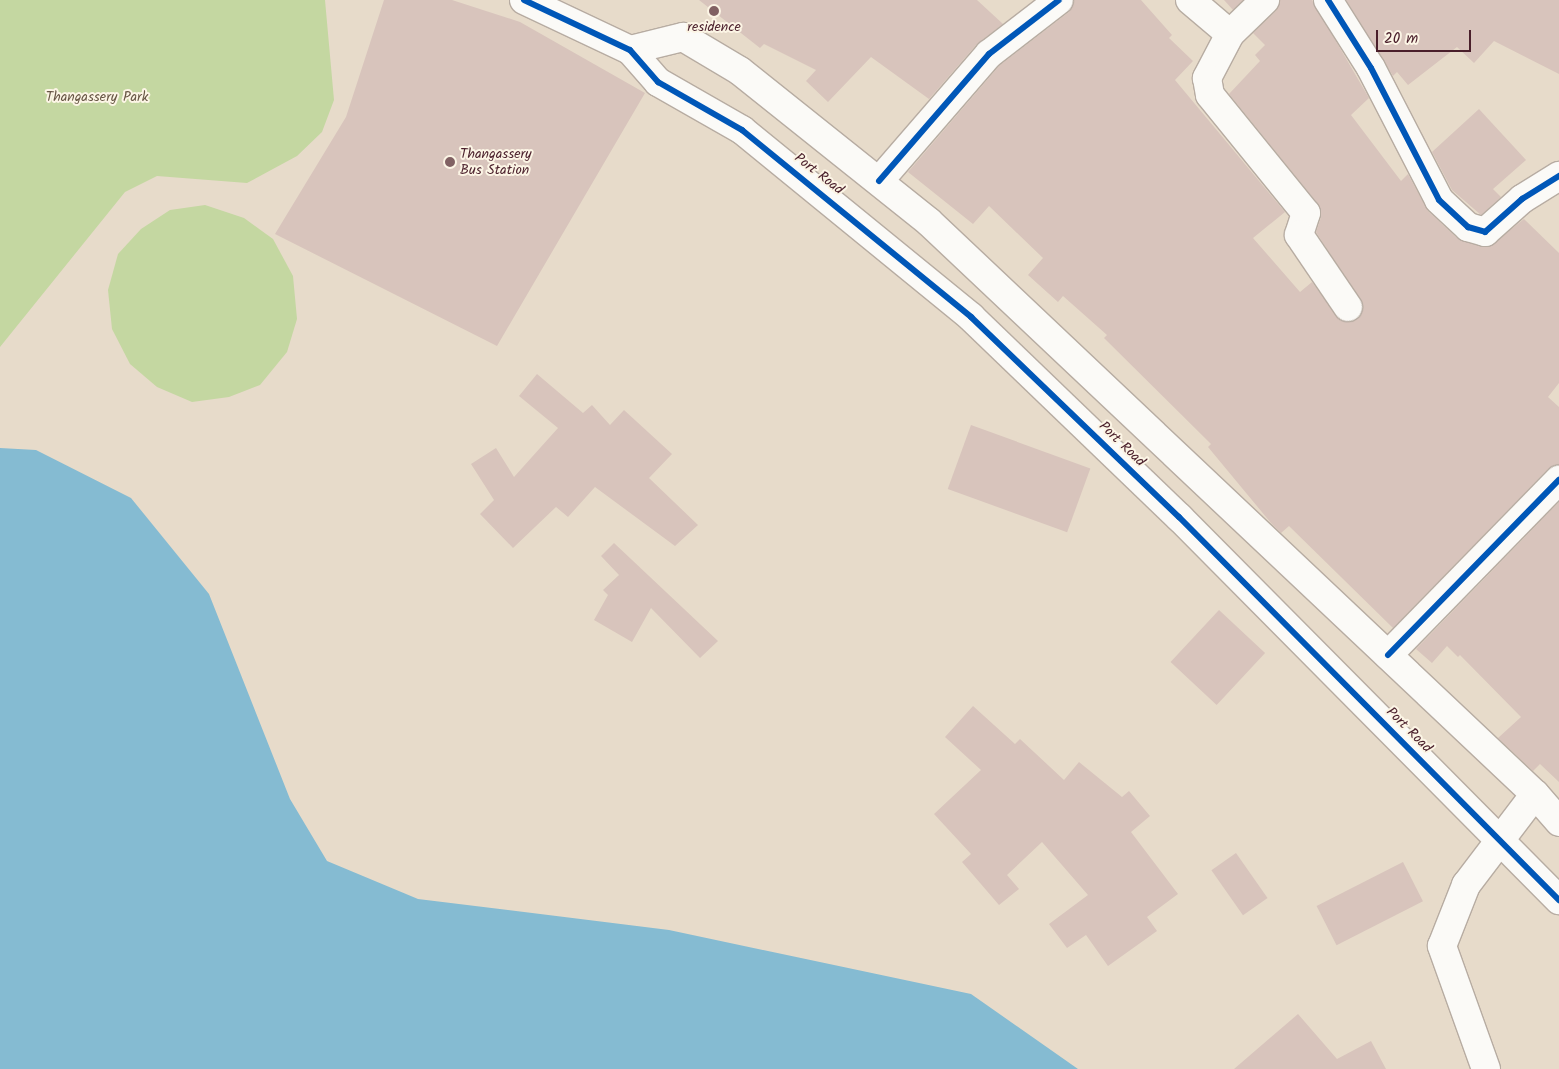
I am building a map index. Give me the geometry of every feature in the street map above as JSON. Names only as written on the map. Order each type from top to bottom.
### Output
[{"type":"street","points":[[524,0],[630,50]]},
{"type":"street","points":[[879,181],[990,54],[1059,0]]},
{"type":"street","points":[[1190,0],[1230,34]]},
{"type":"street","points":[[1265,0],[1230,34],[1206,78],[1210,95],[1306,213],[1300,235],[1348,307]]},
{"type":"street","points":[[1328,0],[1371,68],[1439,200],[1468,227],[1485,232],[1522,199],[1559,176]]},
{"type":"street","name":"Port Road","points":[[1559,822],[1535,794],[929,222],[740,72],[683,37],[630,50],[658,82],[742,130],[971,316],[1179,517],[1559,900]]},
{"type":"street","points":[[1388,655],[1555,495]]},
{"type":"street","points":[[1486,1069],[1442,946],[1466,885],[1535,794]]},
{"type":"green space","name":"Thangassery Park","points":[[0,0],[325,0],[334,100],[322,132],[297,156],[247,183],[157,176],[125,192],[0,347]]},
{"type":"green space","points":[[205,205],[244,218],[273,239],[293,276],[297,319],[287,352],[260,385],[229,397],[192,402],[157,387],[130,364],[112,329],[108,290],[118,254],[141,229],[170,210]]},
{"type":"water","points":[[0,448],[36,450],[131,498],[209,594],[290,799],[327,861],[418,899],[669,930],[971,994],[1078,1069],[0,1069]]},
{"type":"building","points":[[384,0],[452,0],[520,22],[645,93],[497,346],[275,234],[346,117]]},
{"type":"building","points":[[699,0],[977,0],[1003,24],[977,44],[929,99],[871,57],[828,102],[806,81],[816,70],[764,44],[760,48]]},
{"type":"building","points":[[1074,0],[1141,0],[1172,35],[1169,38],[1193,61],[1175,80],[1285,212],[1253,238],[1300,292],[1312,282],[1341,321],[1356,320],[1363,305],[1316,232],[1321,217],[1318,204],[1229,94],[1260,61],[1255,55],[1265,45],[1253,33],[1276,11],[1280,0],[1312,0],[1369,98],[1351,115],[1401,181],[1408,174],[1428,211],[1457,238],[1489,247],[1524,219],[1559,253],[1559,383],[1548,397],[1559,407],[1559,465],[1548,469],[1393,628],[1289,526],[1281,533],[1271,523],[1208,447],[1211,444],[1104,338],[1107,335],[1063,296],[1058,302],[1028,275],[1043,258],[989,206],[973,224],[908,172],[1000,65],[1069,12]]},
{"type":"building","points":[[1224,0],[1243,0],[1233,10]]},
{"type":"building","points":[[1346,0],[1559,0],[1559,74],[1494,41],[1474,63],[1457,47],[1408,85],[1397,72],[1393,76]]},
{"type":"building","points":[[1479,109],[1526,160],[1493,189],[1501,197],[1481,215],[1452,190],[1432,152]]},
{"type":"building","points":[[537,374],[583,413],[592,405],[610,425],[624,410],[672,454],[649,478],[698,525],[675,546],[595,487],[568,517],[556,507],[513,548],[480,514],[494,500],[471,464],[496,448],[514,477],[558,428],[519,396]]},
{"type":"building","points":[[971,425],[1090,468],[1067,532],[948,489]]},
{"type":"building","points":[[1559,502],[1559,782],[1540,764],[1533,771],[1498,738],[1521,717],[1460,655],[1458,657],[1447,646],[1432,663],[1416,649]]},
{"type":"building","points":[[614,543],[718,641],[700,658],[651,608],[632,642],[594,620],[608,595],[603,590],[619,575],[601,556]]},
{"type":"building","points":[[1219,610],[1265,653],[1217,705],[1171,662]]},
{"type":"building","points":[[973,706],[1015,744],[1020,739],[1064,780],[1079,762],[1122,797],[1129,791],[1150,816],[1131,832],[1178,894],[1147,917],[1157,931],[1108,966],[1086,935],[1067,948],[1049,924],[1088,895],[1042,842],[1007,875],[1019,889],[999,905],[962,862],[971,854],[934,814],[981,770],[945,737]]},
{"type":"building","points":[[1236,853],[1268,898],[1243,915],[1211,870]]},
{"type":"building","points":[[1403,862],[1423,901],[1337,945],[1317,906]]},
{"type":"building","points":[[1298,1014],[1337,1059],[1371,1041],[1386,1069],[1234,1069]]},
{"type":"cycle path","points":[[524,0],[630,50],[658,82],[742,130],[971,317],[1179,517],[1559,900]]},
{"type":"cycle path","points":[[879,181],[989,54],[1059,0]]},
{"type":"cycle path","points":[[1328,0],[1371,68],[1439,200],[1468,227],[1485,232],[1522,199],[1559,176]]},
{"type":"cycle path","points":[[1388,655],[1559,480]]},
{"type":"place","name":"residence","points":[[714,11]]},
{"type":"place","name":"Thangassery Bus Station","points":[[450,162]]}]
